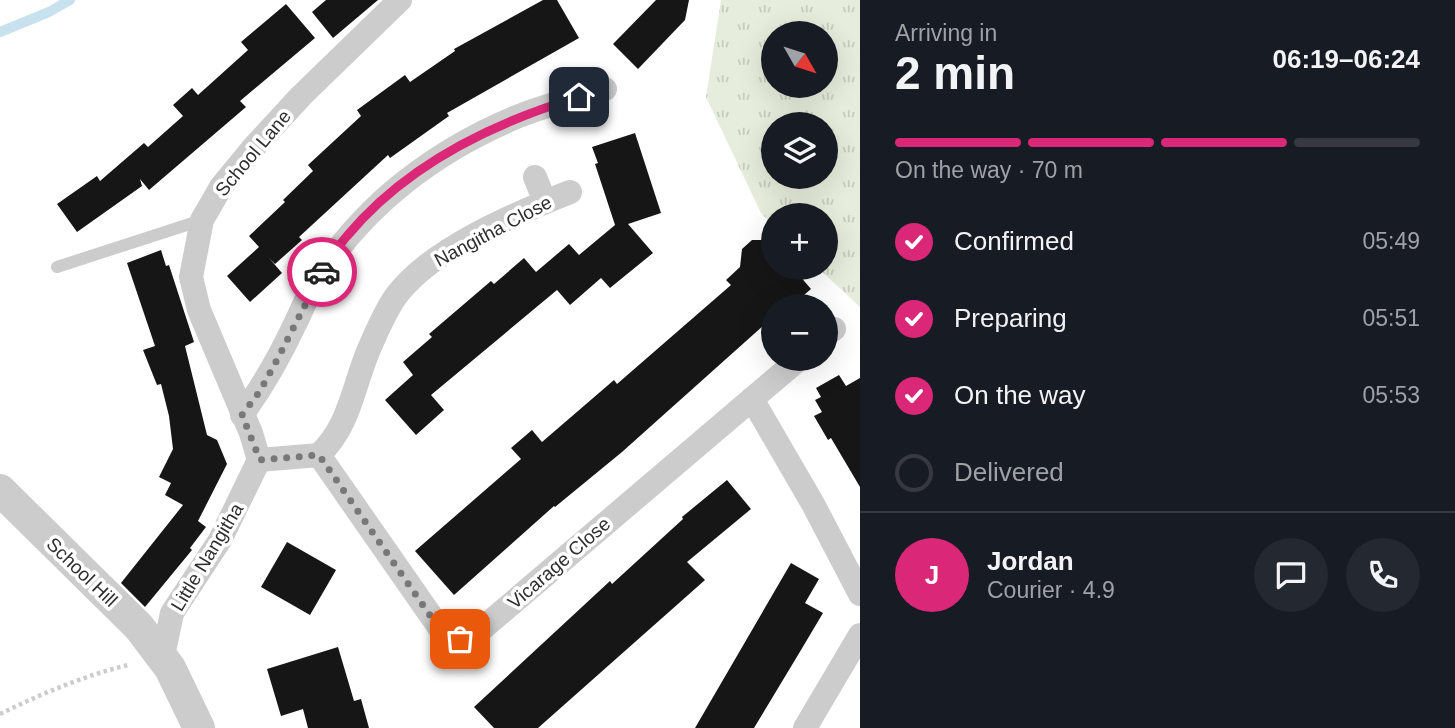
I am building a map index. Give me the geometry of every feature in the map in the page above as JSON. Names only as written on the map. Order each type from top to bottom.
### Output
[{"type":"street","name":"School Lane","points":[[260,460],[199,310],[191,277],[202,220],[221,187],[254,147],[321,76],[400,0]]},
{"type":"street","points":[[242,415],[260,391],[315,282],[345,238],[398,186],[469,140],[506,122],[605,89]]},
{"type":"street","points":[[535,177],[545,202]]},
{"type":"street","name":"Nangitha Close","points":[[319,455],[332,443],[343,426],[374,338],[396,297],[397,284],[486,230],[570,192]]},
{"type":"street","name":"Vicarage Close","points":[[319,455],[443,634],[460,639],[477,633],[785,371]]},
{"type":"street","points":[[752,399],[813,504],[860,594]]},
{"type":"street","points":[[260,460],[319,455]]},
{"type":"street","name":"Little Nangitha","points":[[163,656],[172,613],[219,540],[260,460]]},
{"type":"street","name":"School Hill","points":[[0,490],[139,626],[163,656],[199,728]]},
{"type":"street","points":[[806,728],[860,635]]},
{"type":"lane","points":[[57,267],[202,220]]},
{"type":"path","points":[[0,714],[36,696],[76,681],[163,656]]},
{"type":"green space","points":[[721,0],[860,0],[860,307],[831,280],[838,280],[838,203],[761,203],[761,213],[706,97]]},
{"type":"building","points":[[326,0],[378,0],[333,38],[312,12]]},
{"type":"building","points":[[543,0],[557,0],[579,38],[447,113],[449,116],[390,158],[388,155],[299,237],[302,240],[275,264],[269,258],[282,273],[250,302],[227,276],[259,247],[249,236],[313,171],[308,165],[361,116],[357,110],[405,75],[410,82],[455,51],[454,49]]},
{"type":"building","points":[[656,0],[689,0],[685,20],[638,69],[613,44]]},
{"type":"building","points":[[286,4],[315,38],[240,101],[246,107],[149,190],[140,179],[142,186],[77,232],[57,204],[97,176],[100,181],[144,143],[148,147],[183,116],[173,105],[192,88],[198,95],[248,50],[241,42]]},
{"type":"building","points":[[635,133],[661,213],[628,224],[653,253],[610,288],[601,278],[570,305],[557,290],[431,395],[444,410],[416,435],[385,400],[413,375],[403,362],[432,337],[429,334],[491,281],[494,284],[524,258],[536,272],[569,244],[579,255],[615,225],[592,147]]},
{"type":"building","points":[[752,240],[761,240],[761,280],[803,280],[811,289],[805,294],[761,294],[761,328],[622,452],[554,506],[454,595],[415,551],[521,459],[511,448],[532,430],[542,442],[614,380],[617,384],[731,285],[726,280],[740,267],[742,249]]},
{"type":"building","points":[[161,250],[166,266],[169,265],[194,342],[185,346],[207,435],[217,440],[227,464],[198,521],[206,527],[190,548],[192,550],[145,607],[121,583],[183,505],[165,495],[171,483],[159,477],[173,449],[169,416],[161,384],[157,385],[143,350],[155,346],[127,263]]},
{"type":"building","points":[[839,375],[846,386],[860,378],[860,487],[831,438],[828,440],[814,416],[822,412],[815,400],[821,397],[816,388]]},
{"type":"building","points":[[727,480],[751,509],[687,562],[705,580],[538,728],[494,728],[474,707],[610,581],[612,584],[683,519],[682,517]]},
{"type":"building","points":[[287,542],[336,570],[310,615],[261,587]]},
{"type":"building","points":[[791,563],[819,579],[805,603],[823,613],[754,728],[695,728]]},
{"type":"building","points":[[338,647],[354,701],[361,699],[369,728],[308,728],[303,709],[281,716],[267,669]]},
{"type":"waterway","points":[[0,32],[49,12],[70,0]]},
{"type":"way so far","points":[[322,272],[260,391],[242,415],[260,460],[319,455],[443,634],[460,639]]},
{"type":"route","points":[[322,272],[345,238],[371,210],[398,186],[431,163],[469,140],[518,117],[579,97]]}]
